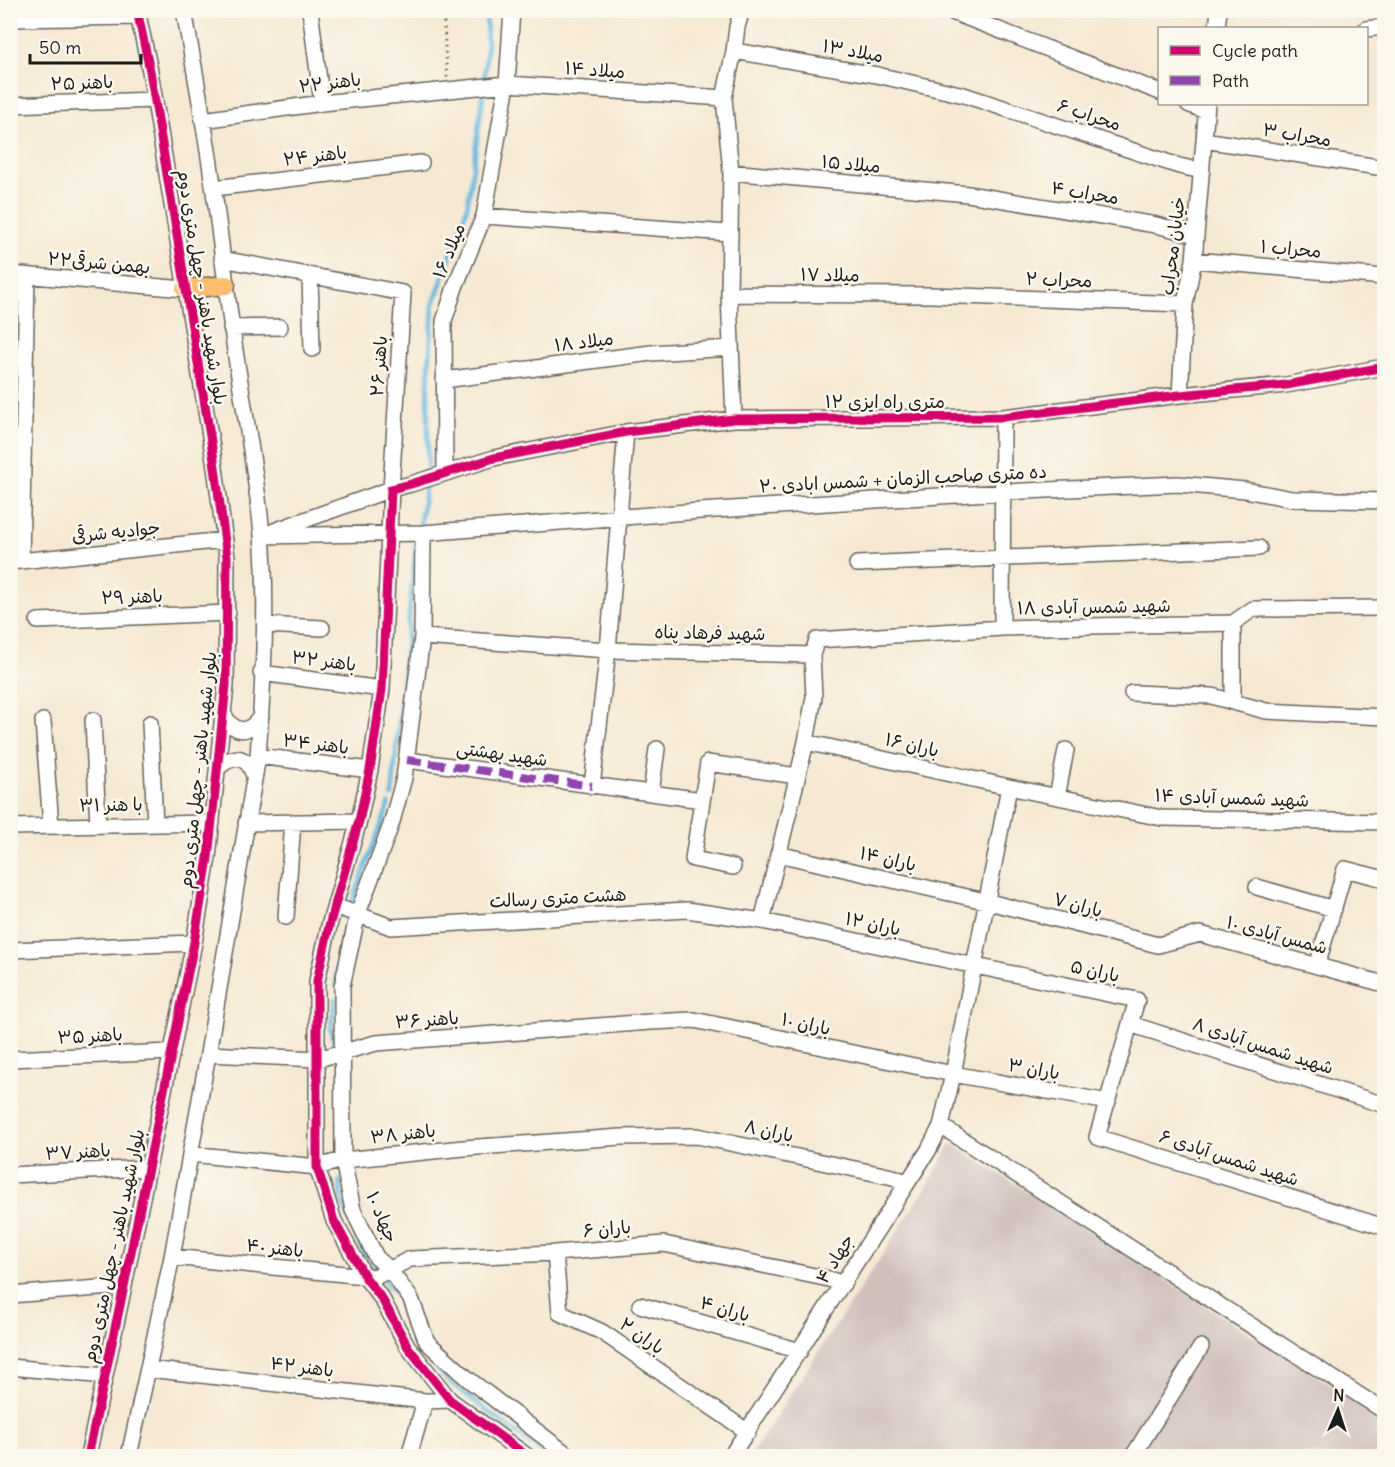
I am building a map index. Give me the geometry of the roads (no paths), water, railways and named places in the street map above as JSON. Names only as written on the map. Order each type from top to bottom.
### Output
[{"type":"main road","points":[[185,289],[226,285]]},
{"type":"street","name":"بلوار شهید باهنر - چهل متری دوم","points":[[129,1456],[172,1257],[258,756],[262,708],[261,673],[265,625],[262,536],[252,448],[231,328],[214,188],[184,10]]},
{"type":"street","points":[[310,10],[321,104]]},
{"type":"street","points":[[484,216],[507,84],[512,10]]},
{"type":"street","points":[[735,419],[729,294],[731,172],[724,98],[742,10]]},
{"type":"street","points":[[947,10],[1158,91]]},
{"type":"street","points":[[1217,27],[1219,10]]},
{"type":"street","name":"بلوار شهید باهنر - چهل متری دوم","points":[[88,1456],[194,942],[212,823],[224,715],[228,613],[227,557],[214,460],[155,100],[137,14]]},
{"type":"street","points":[[10,19],[137,14]]},
{"type":"street","points":[[1368,29],[1384,27]]},
{"type":"street","name":"میلاد ۱۳","points":[[734,51],[877,75],[964,95]]},
{"type":"street","name":"میلاد ۱۴","points":[[455,88],[507,84],[724,98]]},
{"type":"street","name":"باهنر ۲۲","points":[[203,120],[455,88]]},
{"type":"street","name":"محراب ۶","points":[[964,95],[1179,166],[1202,171]]},
{"type":"street","name":"باهنر ۲۵","points":[[10,105],[155,100]]},
{"type":"street","name":"خیابان محراب","points":[[1180,395],[1185,304],[1194,260],[1206,107]]},
{"type":"street","name":"محراب ۳","points":[[1204,140],[1384,168]]},
{"type":"street","name":"باهنر ۲۴","points":[[214,188],[421,163]]},
{"type":"street","name":"میلاد ۱۵","points":[[731,172],[968,194]]},
{"type":"street","name":"محراب ۴","points":[[968,194],[1156,225],[1196,235]]},
{"type":"street","name":"میلاد ۱۶","points":[[441,475],[444,321],[484,216],[729,233]]},
{"type":"street","name":"باهنر ۲۶","points":[[222,259],[403,293],[391,489]]},
{"type":"street","name":"محراب ۱","points":[[1194,260],[1384,277]]},
{"type":"street","name":"۲۲بهمن شرقی","points":[[10,274],[185,289]]},
{"type":"street","points":[[310,276],[312,349]]},
{"type":"street","points":[[16,562],[18,397],[27,277]]},
{"type":"street","name":"میلاد ۱۷","points":[[729,294],[931,295]]},
{"type":"street","name":"محراب ۲","points":[[931,295],[1185,304]]},
{"type":"street","points":[[231,328],[280,327]]},
{"type":"street","name":"میلاد ۱۸","points":[[444,380],[651,353],[731,348]]},
{"type":"street","name":"۱۲ متری راه ایزی","points":[[391,489],[494,458],[626,432],[735,419],[1003,417],[1180,395],[1286,385],[1384,367]]},
{"type":"street","points":[[1002,628],[1003,417]]},
{"type":"street","points":[[591,786],[608,650],[626,432]]},
{"type":"street","name":"ده متری صاحب الزمان + شمس ابادی ۲۰","points":[[262,536],[388,535],[620,516],[1004,492],[1178,484],[1245,490],[1292,499],[1384,501]]},
{"type":"street","points":[[262,536],[391,489],[382,689],[370,770],[317,981],[317,1167],[334,1221],[378,1274],[382,1299],[408,1347],[450,1400],[527,1456]]},
{"type":"street","name":"جهاد ۱۰","points":[[423,533],[422,637],[404,778],[391,825],[358,913],[342,986],[343,1160],[353,1210],[376,1257],[378,1274],[411,1299],[427,1342],[468,1379],[569,1456]]},
{"type":"street","name":"جوادیه شرقی","points":[[16,562],[225,540]]},
{"type":"street","points":[[857,564],[1004,560],[1258,548]]},
{"type":"street","name":"شهید شمس آبادی ۱۸","points":[[812,655],[817,640],[1002,628],[1233,623],[1253,609],[1384,608]]},
{"type":"street","name":"باهنر ۲۹","points":[[38,621],[228,613]]},
{"type":"street","points":[[1233,623],[1233,702]]},
{"type":"street","points":[[265,625],[322,628]]},
{"type":"street","name":"شهید فرهاد پناه","points":[[422,637],[608,650],[812,655]]},
{"type":"street","points":[[762,921],[806,742],[814,697],[812,655]]},
{"type":"street","name":"باهنر ۳۲","points":[[261,673],[382,689]]},
{"type":"street","points":[[1132,693],[1212,696],[1266,711],[1384,717]]},
{"type":"street","points":[[224,715],[230,726],[242,730],[254,726],[261,716]]},
{"type":"street","points":[[93,720],[98,825]]},
{"type":"street","points":[[43,721],[51,826]]},
{"type":"street","points":[[150,723],[155,824]]},
{"type":"street","name":"باران ۱۶","points":[[806,742],[1009,787]]},
{"type":"street","points":[[651,794],[657,749]]},
{"type":"street","points":[[1057,797],[1066,750]]},
{"type":"street","name":"باهنر ۳۴","points":[[258,756],[370,770]]},
{"type":"street","points":[[218,768],[227,759],[239,758],[250,765],[254,776]]},
{"type":"street","name":"شهید بهشتی","points":[[407,760],[702,800]]},
{"type":"street","points":[[733,867],[693,859],[708,763],[797,776]]},
{"type":"street","name":"شهید شمس آبادی ۱۴","points":[[1009,787],[1162,818],[1384,822]]},
{"type":"street","name":"جهاد ۴","points":[[731,1456],[801,1351],[906,1182],[928,1151],[941,1126],[976,966],[1009,787]]},
{"type":"street","points":[[246,823],[359,820]]},
{"type":"street","points":[[286,917],[293,822]]},
{"type":"street","name":"با هنر ۳۱","points":[[10,827],[212,823]]},
{"type":"street","name":"باران ۱۴","points":[[778,854],[988,902]]},
{"type":"street","points":[[1317,966],[1345,869],[1384,879]]},
{"type":"street","points":[[1257,887],[1334,909]]},
{"type":"street","name":"باران ۷","points":[[988,902],[1158,945]]},
{"type":"street","name":"هشت متری رسالت","points":[[335,906],[391,927],[687,910],[762,921]]},
{"type":"street","name":"باران ۱۲","points":[[762,921],[976,966]]},
{"type":"street","name":"شمس آبادی ۱۰","points":[[1158,945],[1200,934],[1384,984]]},
{"type":"street","points":[[10,950],[194,942]]},
{"type":"street","name":"باران ۵","points":[[976,966],[1137,1000],[1108,1102]]},
{"type":"street","name":"باران ۱۰","points":[[650,1022],[694,1020],[953,1074]]},
{"type":"street","name":"باهنر ۳۶","points":[[208,1054],[318,1059],[376,1043],[650,1022]]},
{"type":"street","name":"شهید شمس آبادی ۸","points":[[1130,1024],[1384,1105]]},
{"type":"street","name":"باهنر ۳۵","points":[[10,1059],[171,1052]]},
{"type":"street","name":"باران ۳","points":[[953,1074],[1108,1102]]},
{"type":"street","name":"شهید شمس آبادی ۶","points":[[1108,1102],[1097,1137],[1384,1227]]},
{"type":"street","points":[[941,1126],[1384,1411]]},
{"type":"street","name":"باران ۸","points":[[621,1137],[697,1136],[893,1177],[906,1182]]},
{"type":"street","name":"باهنر ۳۸","points":[[190,1154],[317,1167],[343,1160],[464,1148],[621,1137]]},
{"type":"street","name":"باهنر ۳۷","points":[[10,1175],[147,1168]]},
{"type":"street","name":"باران ۶","points":[[378,1274],[410,1259],[555,1253],[664,1244],[829,1279],[843,1284]]},
{"type":"street","name":"باران ۲","points":[[555,1253],[560,1313],[602,1332],[748,1432]]},
{"type":"street","name":"باهنر ۴۰","points":[[172,1257],[378,1274]]},
{"type":"street","points":[[10,1295],[124,1286]]},
{"type":"street","name":"باران ۴","points":[[640,1305],[801,1351]]},
{"type":"street","points":[[1133,1456],[1201,1347]]},
{"type":"street","points":[[10,1367],[105,1376]]},
{"type":"street","name":"باهنر ۴۲","points":[[149,1369],[425,1401],[450,1400]]},
{"type":"street","points":[[409,1456],[425,1401]]},
{"type":"waterway","points":[[428,475],[428,385],[433,306],[467,208],[482,104],[487,47],[486,10]]},
{"type":"waterway","points":[[419,531],[426,483]]},
{"type":"waterway","points":[[392,796],[416,542]]},
{"type":"waterway","points":[[336,985],[338,962],[348,916],[389,804]]},
{"type":"waterway","points":[[335,999],[330,1031],[336,1049]]},
{"type":"waterway","points":[[340,1180],[341,1199],[367,1261],[400,1299],[416,1343],[448,1381],[546,1456]]}]
